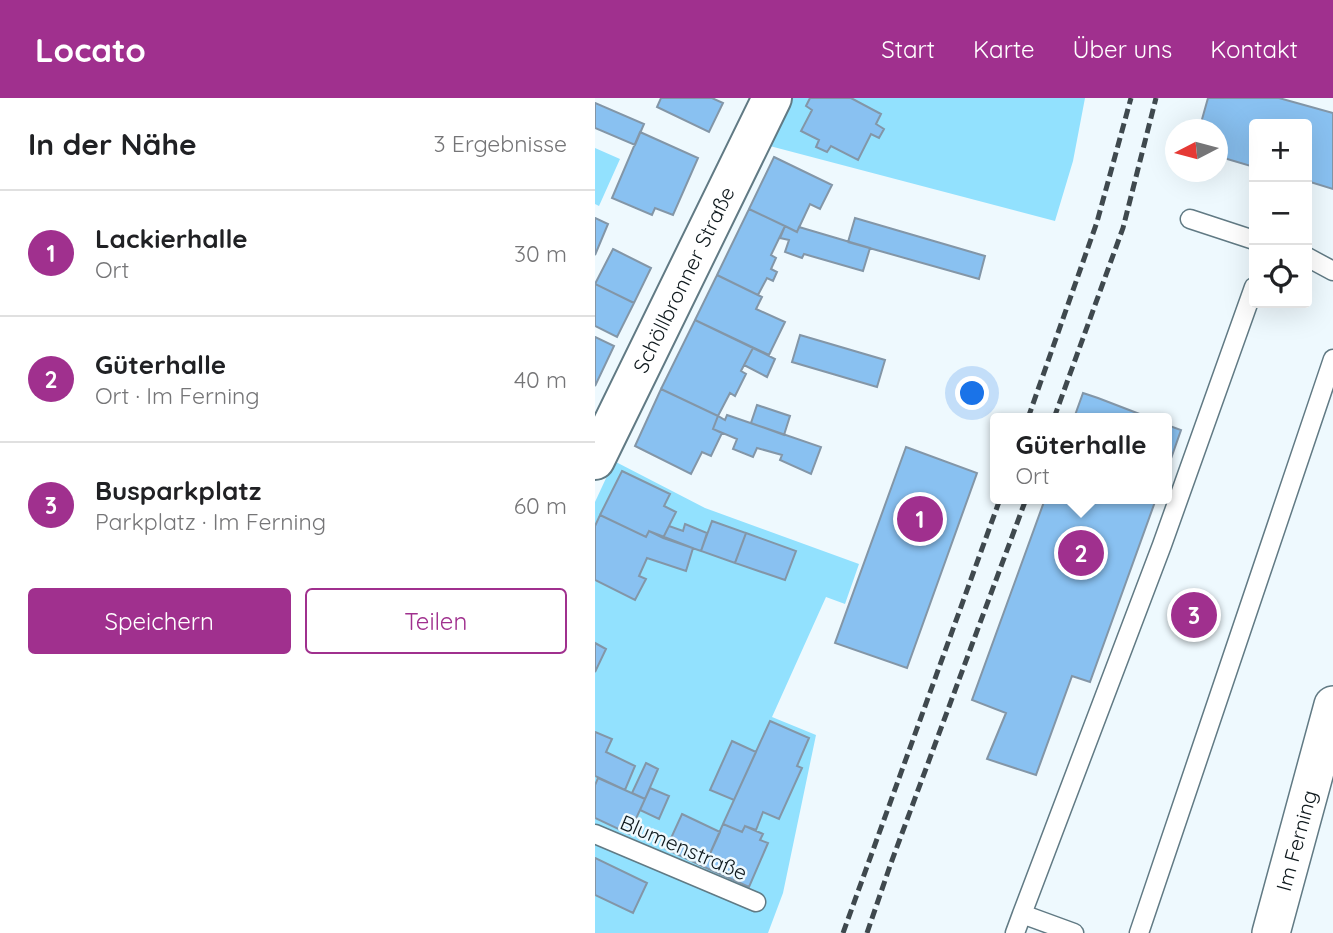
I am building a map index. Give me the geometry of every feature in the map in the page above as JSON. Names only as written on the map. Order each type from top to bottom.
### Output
[{"type":"street","name":"Schöllbronner Straße","points":[[595,460],[772,98]]},
{"type":"street","name":"Im Ferning","points":[[1271,933],[1331,724]]},
{"type":"lane","points":[[1190,219],[1249,238]]},
{"type":"lane","points":[[1312,260],[1333,271]]},
{"type":"lane","points":[[1016,933],[1162,545],[1249,301]]},
{"type":"lane","points":[[1139,933],[1333,359]]},
{"type":"lane","name":"Blumenstraße","points":[[595,834],[756,902]]},
{"type":"lane","points":[[1022,914],[1073,933]]},
{"type":"shaded area","points":[[791,98],[1085,98],[1073,161],[1055,221],[766,145]]},
{"type":"shaded area","points":[[595,148],[620,159],[599,206],[595,204]]},
{"type":"shaded area","points":[[614,461],[705,508],[859,564],[845,604],[826,597],[772,717],[816,735],[783,893],[768,933],[595,933],[595,502]]},
{"type":"building","points":[[661,98],[712,98],[723,103],[709,132],[657,107]]},
{"type":"building","points":[[810,98],[851,98],[881,114],[876,124],[884,129],[879,138],[871,134],[858,160],[831,146],[827,152],[816,147],[819,140],[801,131],[812,110],[806,106]]},
{"type":"building","points":[[1208,98],[1279,98],[1333,113],[1333,189],[1312,183],[1312,119],[1249,119],[1249,166],[1228,159],[1228,119],[1202,119]]},
{"type":"building","points":[[595,103],[644,124],[635,145],[595,128]]},
{"type":"building","points":[[640,132],[698,158],[673,215],[655,208],[652,215],[612,198]]},
{"type":"building","points":[[774,157],[832,185],[820,209],[810,204],[797,232],[749,209]]},
{"type":"building","points":[[749,209],[785,226],[771,255],[776,258],[771,269],[777,272],[773,281],[767,278],[758,295],[717,275]]},
{"type":"building","points":[[595,218],[608,224],[595,255]]},
{"type":"building","points":[[855,218],[985,256],[979,279],[848,242]]},
{"type":"building","points":[[785,226],[797,232],[799,227],[870,248],[863,271],[804,254],[802,258],[785,252],[789,240],[780,238]]},
{"type":"building","points":[[613,249],[651,268],[634,303],[595,284]]},
{"type":"building","points":[[717,275],[762,297],[756,309],[785,322],[769,355],[695,320]]},
{"type":"building","points":[[595,284],[634,303],[617,337],[595,326]]},
{"type":"building","points":[[695,320],[753,348],[741,371],[746,374],[735,396],[730,393],[718,416],[661,389]]},
{"type":"building","points":[[800,335],[885,360],[877,387],[792,362]]},
{"type":"building","points":[[595,337],[614,346],[595,386]]},
{"type":"building","points":[[753,348],[775,359],[767,377],[744,365]]},
{"type":"building","points":[[661,389],[718,416],[713,429],[722,433],[711,456],[702,452],[691,474],[635,446]]},
{"type":"building","points":[[1083,393],[1137,413],[1076,413]]},
{"type":"building","points":[[757,405],[790,416],[784,435],[751,423]]},
{"type":"building","points":[[727,415],[821,447],[811,474],[780,460],[782,455],[757,448],[753,457],[733,449],[737,439],[713,429],[718,416],[725,420]]},
{"type":"building","points":[[1172,427],[1181,430],[1172,456]]},
{"type":"building","points":[[906,447],[977,473],[907,668],[835,643]]},
{"type":"building","points":[[622,471],[670,494],[664,506],[676,512],[663,538],[649,531],[646,537],[600,515]]},
{"type":"building","points":[[1043,504],[1154,504],[1090,682],[1072,676],[1036,775],[987,759],[1006,713],[972,700]]},
{"type":"building","points":[[600,515],[646,537],[649,531],[693,548],[686,571],[647,558],[639,576],[646,579],[635,600],[595,580],[595,526]]},
{"type":"building","points":[[712,521],[746,533],[735,563],[701,551]]},
{"type":"building","points":[[685,524],[707,533],[701,551],[663,538],[669,526],[683,531]]},
{"type":"building","points":[[746,533],[796,551],[785,580],[735,563]]},
{"type":"building","points":[[595,643],[606,649],[595,672]]},
{"type":"building","points":[[770,721],[809,738],[797,766],[802,768],[779,819],[763,812],[756,830],[745,826],[742,832],[723,824]]},
{"type":"building","points":[[595,732],[612,739],[606,752],[635,766],[625,790],[595,776]]},
{"type":"building","points":[[732,741],[756,752],[734,800],[710,790]]},
{"type":"building","points":[[646,763],[658,769],[645,799],[632,793]]},
{"type":"building","points":[[598,778],[645,799],[629,834],[595,818],[595,785]]},
{"type":"building","points":[[650,788],[669,796],[659,819],[640,810]]},
{"type":"building","points":[[682,814],[720,832],[704,867],[666,849]]},
{"type":"building","points":[[723,824],[742,832],[745,826],[763,834],[760,840],[768,843],[749,887],[704,867]]},
{"type":"building","points":[[595,858],[647,883],[633,913],[595,895]]},
{"type":"railway","points":[[1030,413],[1097,222],[1131,98]]},
{"type":"railway","points":[[1056,413],[1123,228],[1156,98]]},
{"type":"railway","points":[[843,933],[998,504]]},
{"type":"railway","points":[[867,933],[1024,504]]},
{"type":"place","name":"Lackierhalle","points":[[920,519]]},
{"type":"place","name":"Güterhalle","points":[[1081,553]]},
{"type":"place","name":"Busparkplatz","points":[[1194,615]]}]
